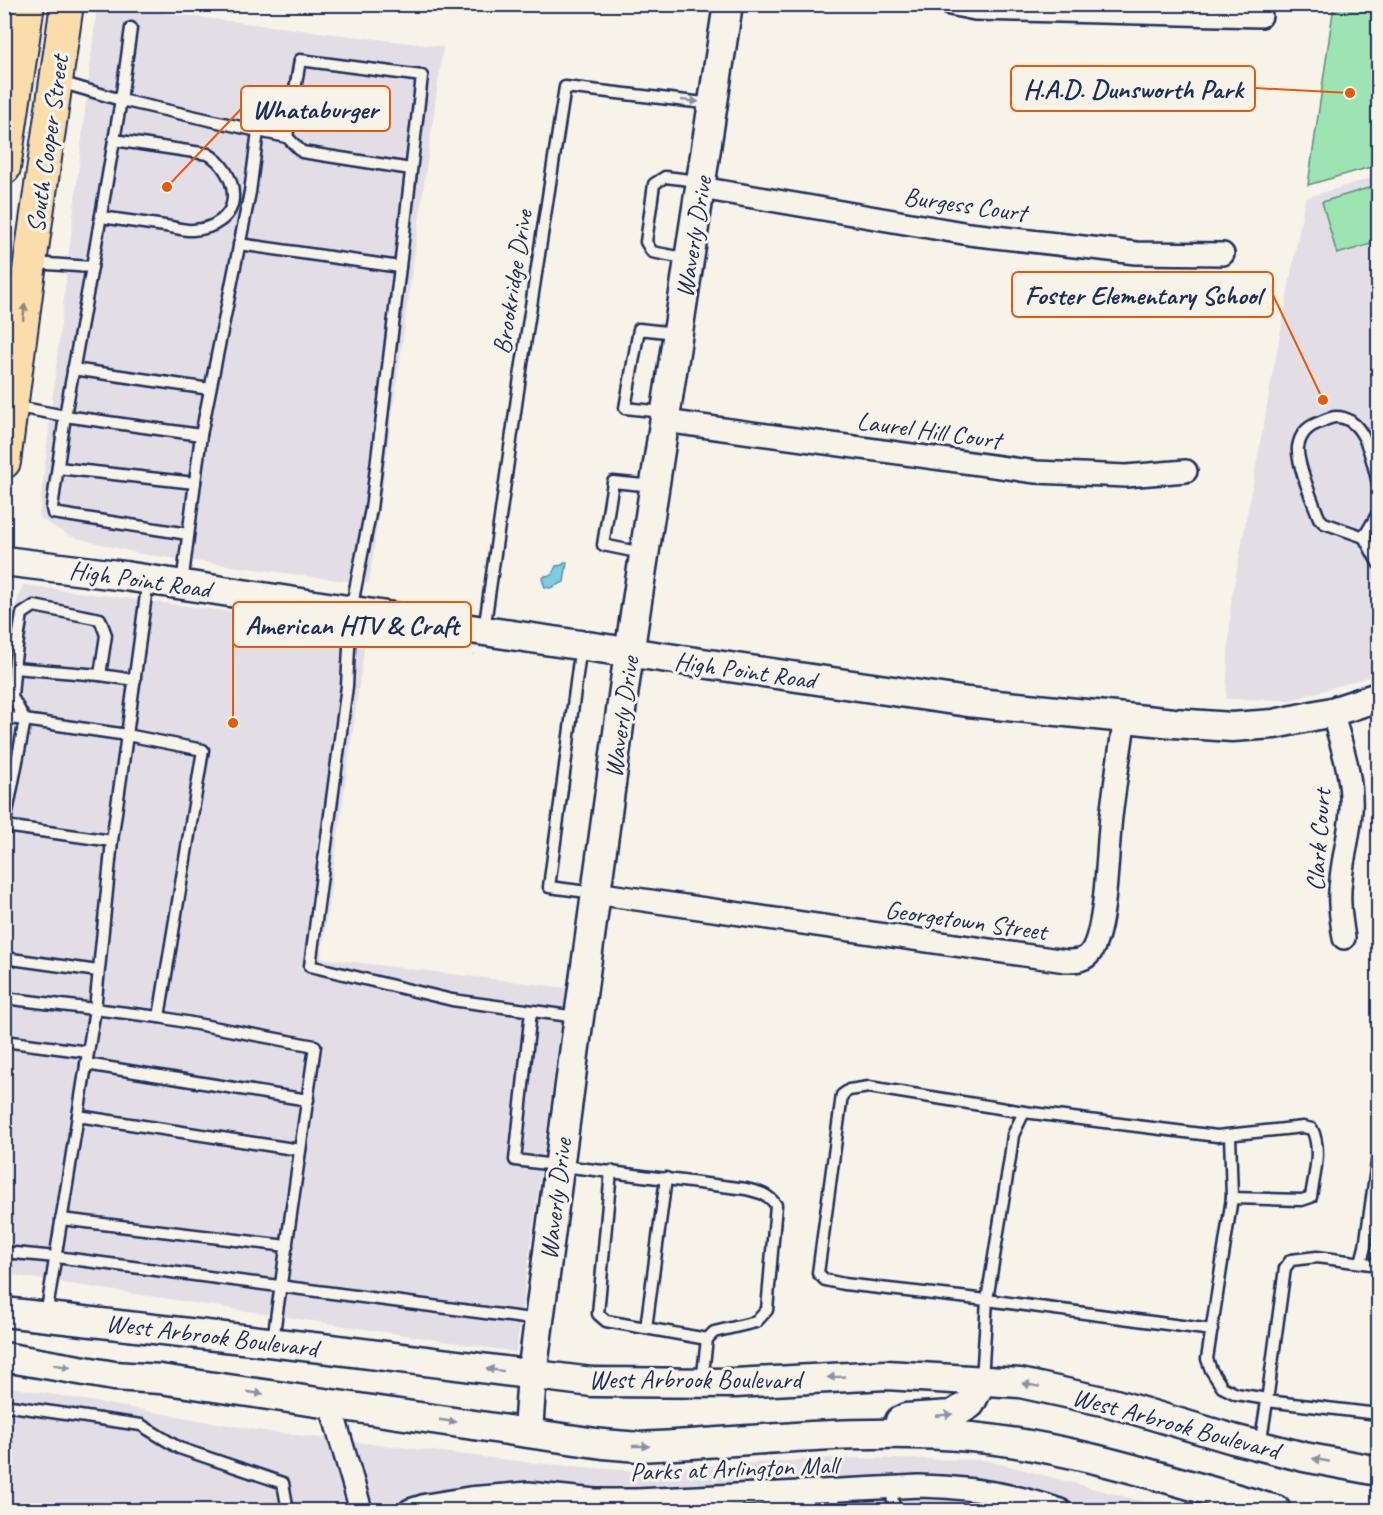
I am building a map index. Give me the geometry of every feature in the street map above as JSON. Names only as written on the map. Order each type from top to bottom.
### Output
[{"type":"main road","name":"South Cooper Street","points":[[6,150],[28,4]]},
{"type":"main road","points":[[49,4],[44,62],[57,81]]},
{"type":"main road","name":"South Cooper Street","points":[[4,462],[68,4]]},
{"type":"main road","points":[[6,150],[20,149],[28,169],[22,251],[30,263]]},
{"type":"street","name":"Waverly Drive","points":[[528,1432],[532,1374],[596,893],[728,4]]},
{"type":"street","points":[[950,4],[975,9],[1261,16]]},
{"type":"street","name":"Burgess Court","points":[[701,184],[969,234],[1136,253],[1224,254]]},
{"type":"street","name":"Laurel Hill Court","points":[[666,417],[1036,472],[1126,476],[1186,471]]},
{"type":"street","name":"High Point Road","points":[[4,561],[148,580],[968,702],[1174,723],[1232,727],[1274,724],[1332,712],[1378,697]]},
{"type":"street","name":"Clark Court","points":[[1332,712],[1348,768],[1351,791],[1351,813],[1340,881],[1340,915],[1344,938]]},
{"type":"street","name":"Georgetown Street","points":[[596,893],[1078,961],[1089,955],[1096,943],[1125,717]]},
{"type":"street","name":"West Arbrook Boulevard","points":[[4,1312],[273,1342],[592,1382],[735,1383],[886,1375],[1020,1383],[1112,1403],[1304,1457],[1378,1471]]},
{"type":"street","name":"West Arbrook Boulevard","points":[[4,1357],[114,1376],[160,1379],[603,1444],[639,1446],[867,1434],[971,1437],[1049,1449],[1276,1510]]},
{"type":"street","points":[[867,1434],[906,1418],[952,1415],[970,1404],[982,1380]]},
{"type":"street","points":[[330,1403],[361,1510]]},
{"type":"street","name":"Parks at Arlington Mall","points":[[410,1510],[426,1505],[470,1504],[500,1495],[528,1493],[595,1505],[833,1501],[891,1486],[945,1487],[968,1490],[1024,1499],[1060,1510]]},
{"type":"lane","points":[[131,27],[121,100],[65,416],[54,513],[188,534]]},
{"type":"lane","points":[[287,137],[300,60],[422,76],[371,509],[351,610],[348,686],[310,966],[452,1000],[579,1017]]},
{"type":"lane","points":[[57,81],[121,100],[287,137],[302,152],[411,169]]},
{"type":"lane","name":"Brookridge Drive","points":[[484,631],[520,377],[565,87],[713,104]]},
{"type":"lane","points":[[182,585],[201,435],[250,192],[258,131]]},
{"type":"lane","points":[[101,217],[193,230],[214,224],[228,216],[234,203],[229,179],[219,161],[208,154],[114,140]]},
{"type":"lane","points":[[690,259],[651,252],[646,242],[654,184],[665,177],[701,184]]},
{"type":"lane","points":[[239,244],[400,267]]},
{"type":"lane","points":[[30,263],[92,267]]},
{"type":"lane","points":[[666,417],[625,408],[639,329],[679,333]]},
{"type":"lane","points":[[73,369],[210,389]]},
{"type":"lane","points":[[12,406],[65,416],[201,435]]},
{"type":"lane","points":[[1378,483],[1363,436],[1346,419],[1334,417],[1311,425],[1302,434],[1298,448],[1300,460],[1319,518],[1324,523],[1364,537],[1378,563]]},
{"type":"lane","points":[[58,468],[195,483]]},
{"type":"lane","points":[[645,553],[603,545],[613,482],[656,487]]},
{"type":"lane","points":[[1364,537],[1378,513]]},
{"type":"lane","points":[[46,1316],[95,1009],[112,841],[148,580]]},
{"type":"lane","points":[[100,675],[106,635],[100,620],[34,606],[22,614],[12,697],[25,720],[5,827],[112,841]]},
{"type":"lane","points":[[581,645],[549,887],[596,893]]},
{"type":"lane","points":[[14,668],[135,680]]},
{"type":"lane","points":[[4,717],[127,735],[203,750],[159,1017]]},
{"type":"lane","points":[[4,958],[98,971]]},
{"type":"lane","points":[[4,998],[159,1017],[315,1046],[273,1342]]},
{"type":"lane","points":[[531,1011],[515,1160],[746,1189],[763,1193],[776,1205],[767,1310],[756,1322],[714,1332],[707,1339],[702,1383]]},
{"type":"lane","points":[[4,1041],[88,1052]]},
{"type":"lane","points":[[86,1064],[308,1100]]},
{"type":"lane","points":[[1212,1330],[825,1280],[818,1273],[842,1095],[849,1090],[869,1087],[1024,1112],[1217,1136],[1303,1127],[1312,1129],[1316,1137],[1317,1153],[1311,1197],[1302,1200],[1232,1198]]},
{"type":"lane","points":[[982,1380],[987,1300],[1013,1135],[1024,1112]]},
{"type":"lane","points":[[78,1116],[300,1150]]},
{"type":"lane","points":[[1230,1135],[1232,1198],[1207,1359],[1211,1370],[1222,1387],[1236,1394],[1268,1401],[1378,1414]]},
{"type":"lane","points":[[1361,1262],[1378,1155]]},
{"type":"lane","points":[[611,1171],[598,1314],[606,1321],[707,1339]]},
{"type":"lane","points":[[646,1328],[666,1178]]},
{"type":"lane","points":[[61,1219],[287,1246]]},
{"type":"lane","points":[[4,1252],[539,1320]]},
{"type":"lane","points":[[1260,1446],[1285,1269],[1291,1260],[1317,1257],[1378,1265]]},
{"type":"lane","points":[[4,1405],[141,1425],[178,1448],[283,1483],[287,1505],[285,1510]]},
{"type":"lane","points":[[891,1486],[894,1510]]},
{"type":"lane","points":[[500,1495],[522,1510]]},
{"type":"shaded area","points":[[97,5],[443,47],[369,584],[140,554],[70,536],[39,518]]},
{"type":"shaded area","points":[[1378,176],[1378,674],[1291,700],[1226,699],[1231,602],[1305,198]]},
{"type":"shaded area","points":[[23,585],[367,629],[321,958],[566,988],[516,1352],[5,1274],[4,685],[16,604]]},
{"type":"shaded area","points":[[4,1386],[263,1431],[535,1463],[633,1471],[829,1458],[986,1460],[1175,1510],[5,1510]]},
{"type":"green space","points":[[1334,5],[1378,5],[1378,165],[1308,185]]},
{"type":"green space","points":[[1378,185],[1378,242],[1337,254],[1322,202]]},
{"type":"water","points":[[567,562],[564,582],[550,588],[545,587],[542,579],[552,575],[556,566],[563,565]]},
{"type":"place","name":"H.A.D. Dunsworth Park","points":[[1350,93]]},
{"type":"place","name":"Whataburger","points":[[167,187]]},
{"type":"place","name":"Foster Elementary School","points":[[1323,400]]},
{"type":"place","name":"American HTV & Craft","points":[[233,723]]}]
